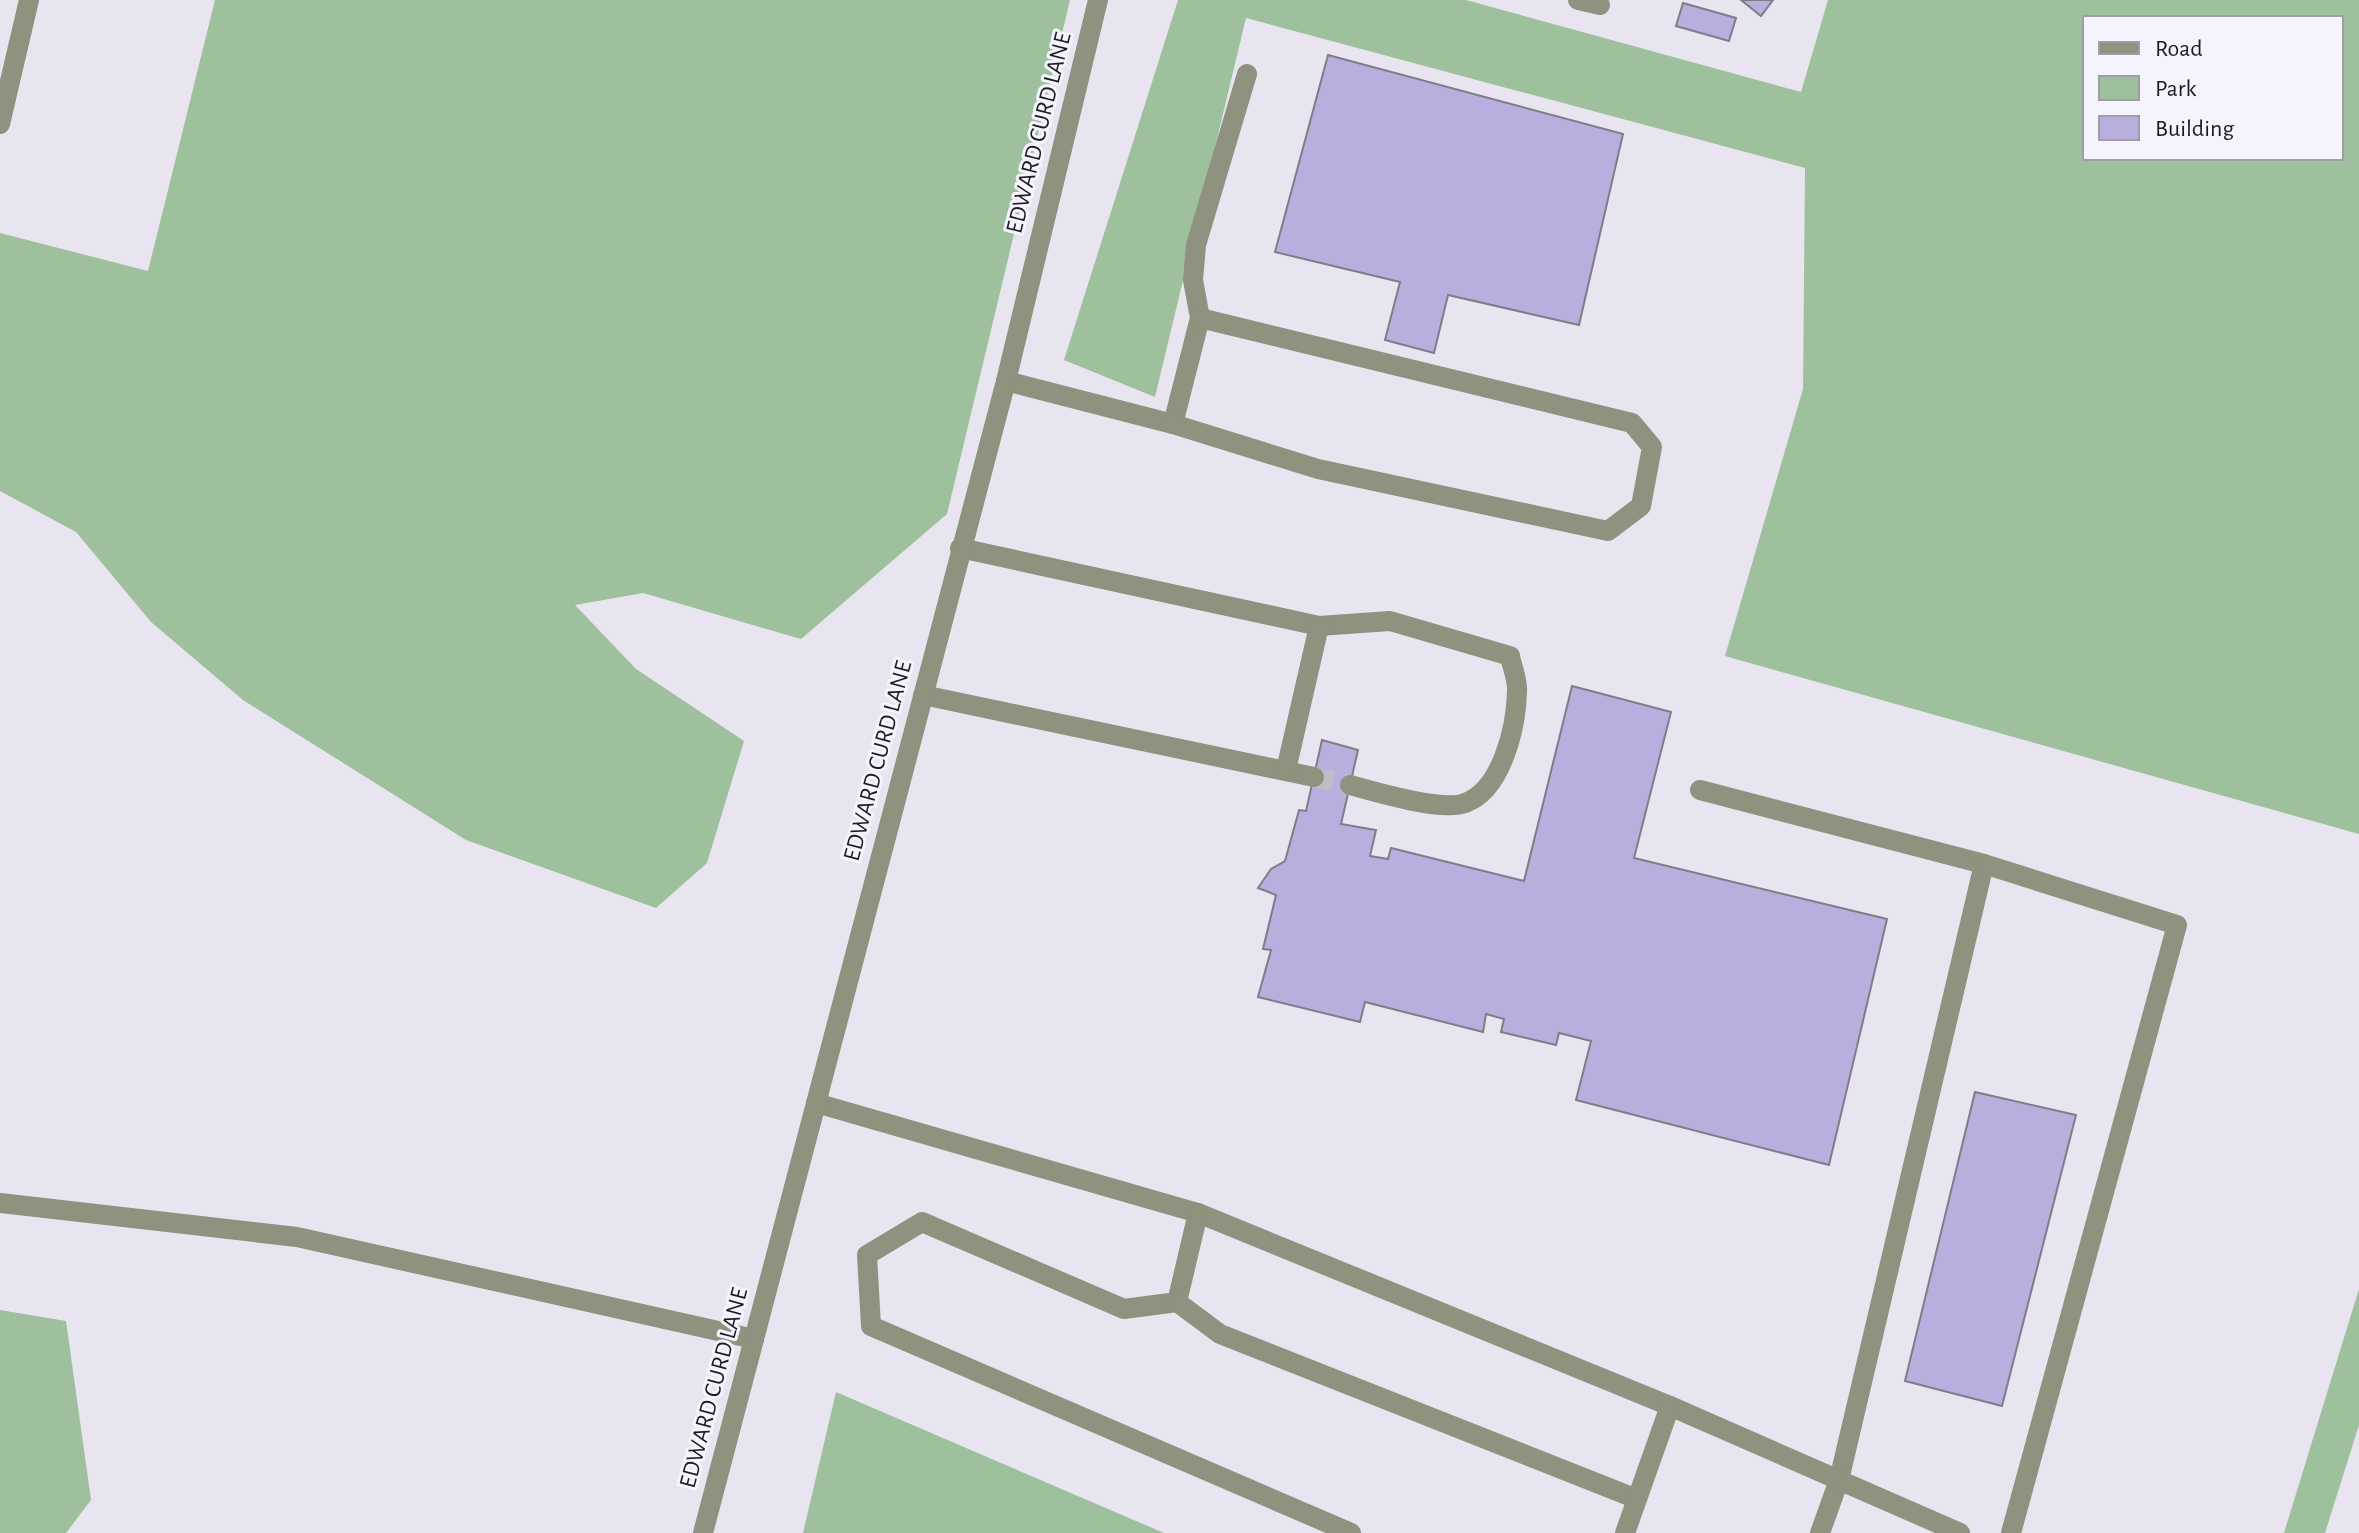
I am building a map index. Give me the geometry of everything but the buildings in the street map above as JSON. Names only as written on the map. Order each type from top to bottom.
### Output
[{"type":"street","points":[[0,124],[29,0]]},
{"type":"street","name":"EDWARD CURD LANE","points":[[703,1533],[1006,381],[1098,0]]},
{"type":"street","points":[[1578,0],[1600,5]]},
{"type":"street","points":[[1173,424],[1200,318],[1193,280],[1196,245],[1247,74]]},
{"type":"street","points":[[1006,381],[1173,424],[1318,469],[1608,531],[1641,506],[1652,447],[1632,423],[1200,318]]},
{"type":"street","points":[[960,548],[1319,626],[1390,621],[1510,656],[1517,689],[1502,766],[1485,791],[1463,804],[1408,800],[1350,785]]},
{"type":"street","points":[[1286,770],[1319,626]]},
{"type":"street","points":[[923,695],[1314,777]]},
{"type":"street","points":[[1700,790],[1984,864],[2177,925],[2011,1533]]},
{"type":"street","points":[[1820,1533],[1839,1480],[1984,864]]},
{"type":"street","points":[[816,1103],[1198,1213],[1670,1406],[1960,1533]]},
{"type":"street","points":[[0,1203],[297,1237],[754,1339]]},
{"type":"street","points":[[1177,1302],[1198,1213]]},
{"type":"street","points":[[1351,1533],[871,1326],[867,1255],[922,1222],[1124,1309],[1177,1302],[1220,1334],[1637,1499]]},
{"type":"street","points":[[1625,1533],[1670,1406]]},
{"type":"green space","points":[[215,0],[1070,0],[947,514],[801,639],[643,593],[575,605],[636,669],[744,741],[707,863],[656,908],[466,840],[243,700],[151,622],[76,532],[0,491],[0,233],[148,271]]},
{"type":"green space","points":[[1178,0],[1466,0],[1801,92],[1828,0],[2359,0],[2359,834],[1725,656],[1803,389],[1805,168],[1246,18],[1155,397],[1064,360]]},
{"type":"green space","points":[[2359,1289],[2359,1425],[2325,1533],[2284,1533]]},
{"type":"green space","points":[[0,1310],[66,1321],[91,1500],[66,1533],[0,1533]]},
{"type":"green space","points":[[836,1392],[1164,1533],[803,1533]]},
{"type":"tunnel","points":[[1314,777],[1350,785]]}]
